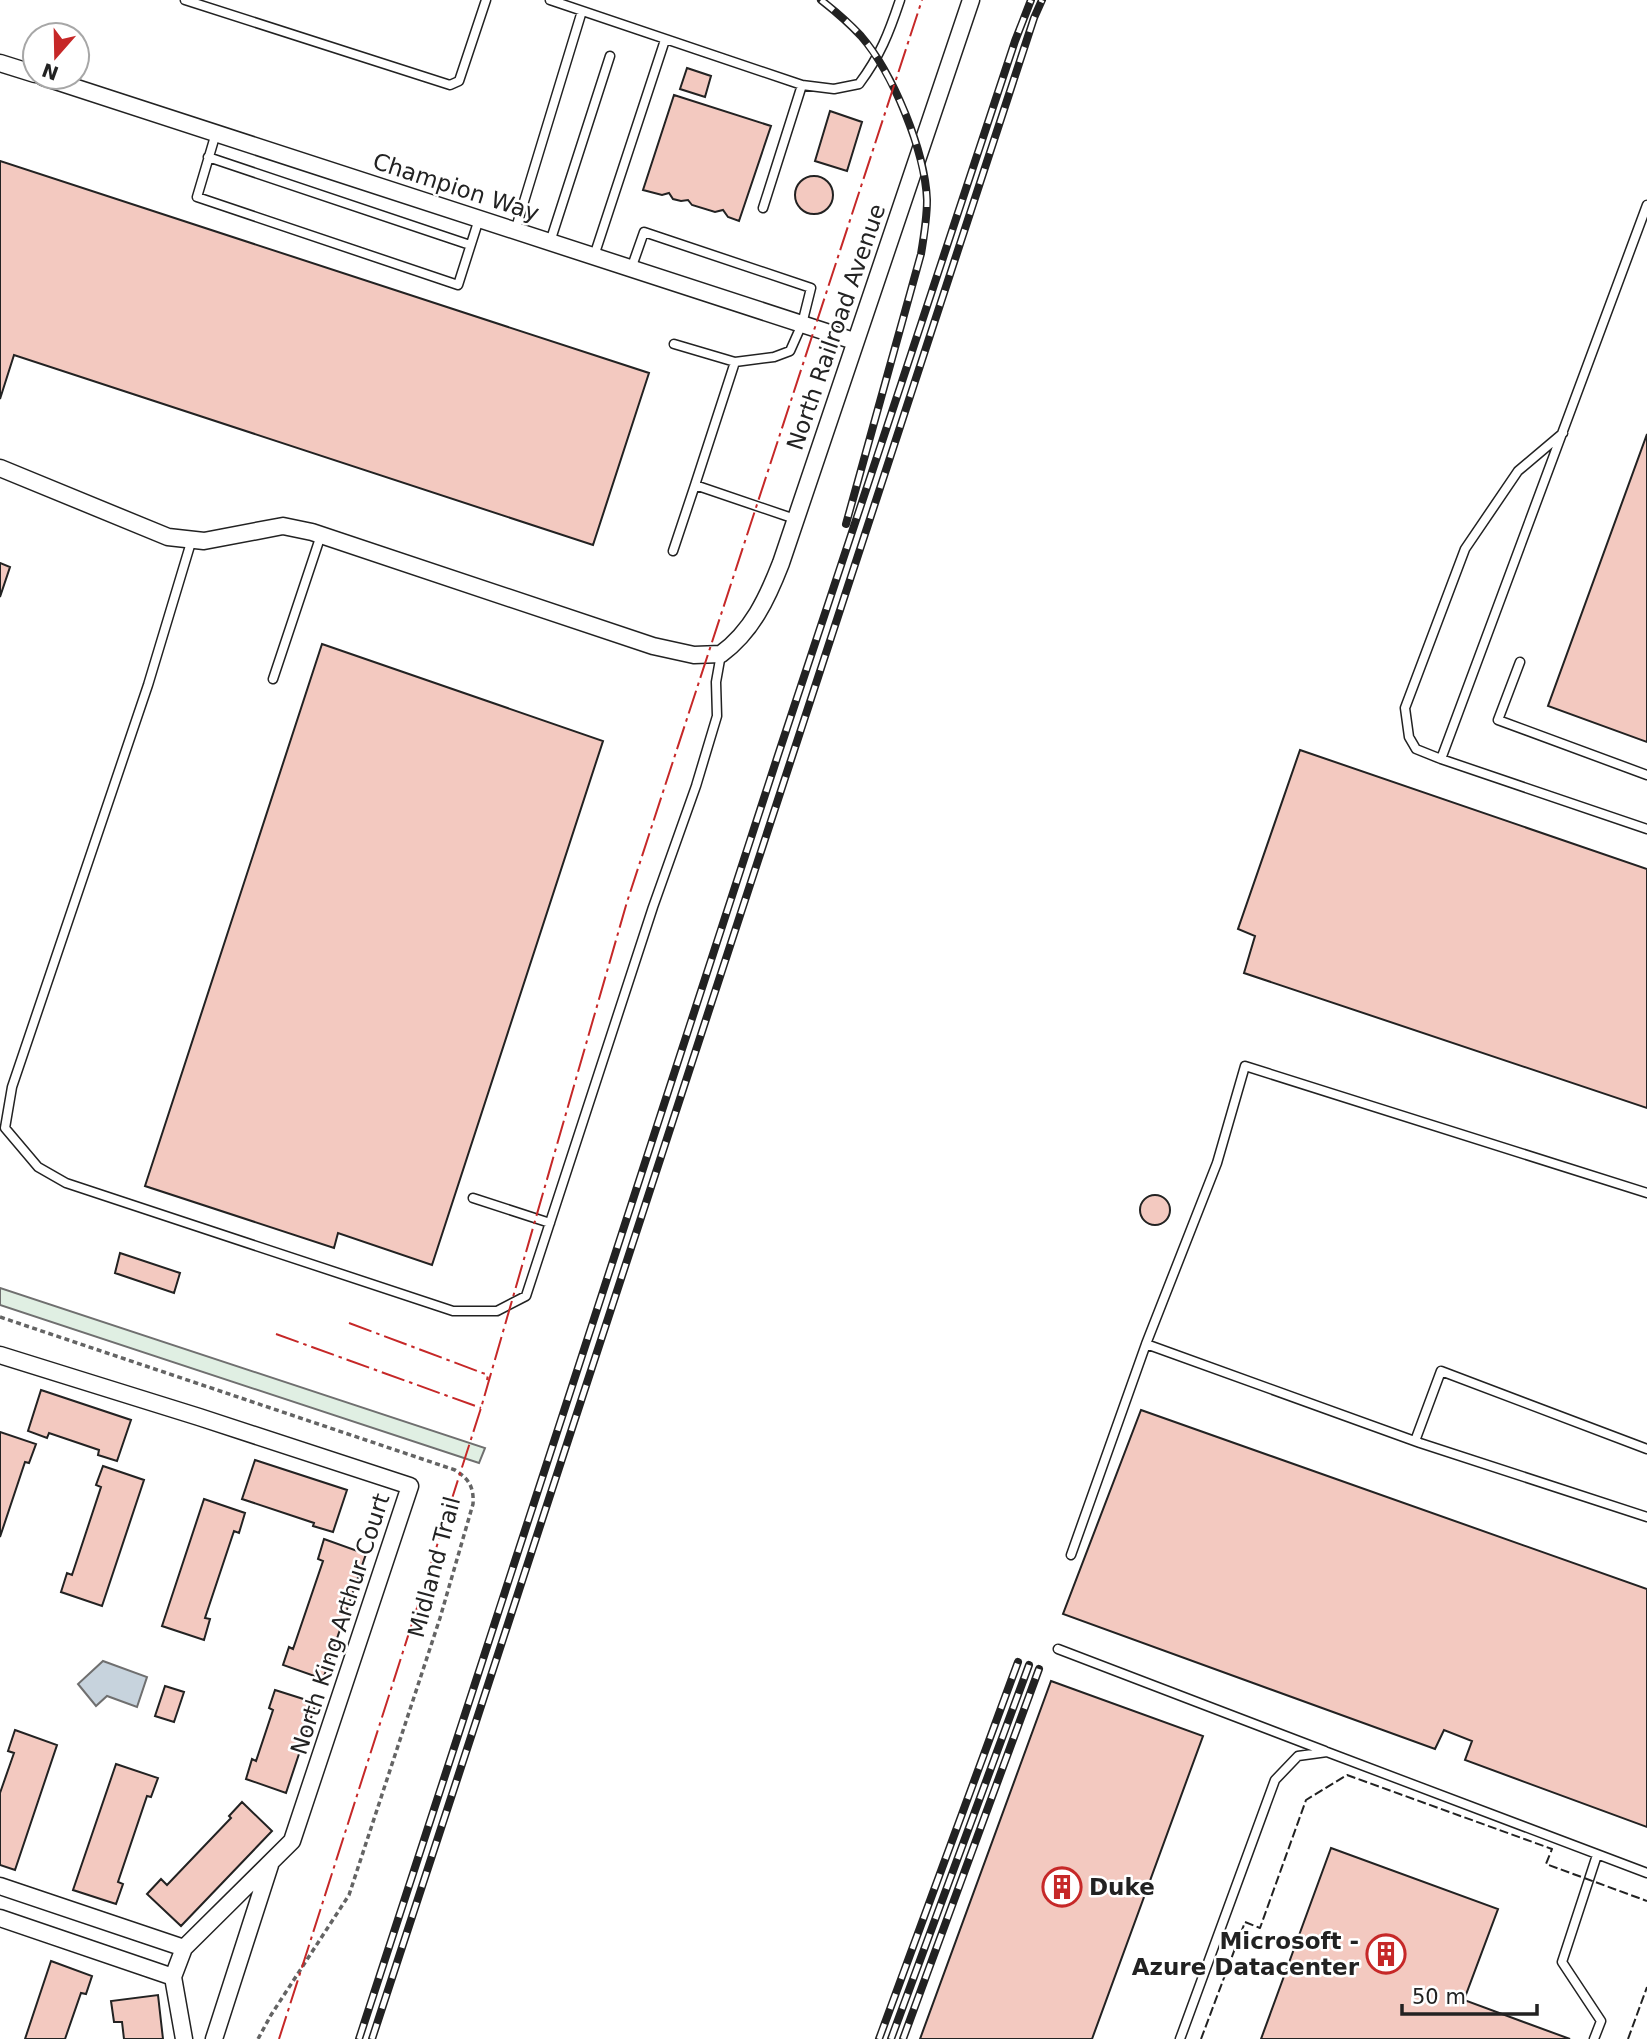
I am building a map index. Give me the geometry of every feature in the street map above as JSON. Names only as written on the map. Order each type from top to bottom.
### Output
[{"type":"street","name":"North Railroad Avenue","points":[[721,654],[749,628],[769,593],[971,0]]},
{"type":"street","points":[[0,63],[21,70]]},
{"type":"street","name":"Champion Way","points":[[86,91],[854,341]]},
{"type":"street","points":[[0,468],[168,537],[204,541],[284,526],[321,535],[653,646],[694,655],[721,654]]},
{"type":"street","name":"North King Arthur Court","points":[[0,1355],[410,1486],[292,1841],[184,1948],[173,1977]]},
{"type":"street","points":[[214,2039],[271,1863]]},
{"type":"street","points":[[0,1886],[184,1948]]},
{"type":"street","points":[[0,1918],[173,1977],[184,2039]]},
{"type":"lane","points":[[185,0],[450,85],[459,81],[486,0]]},
{"type":"lane","points":[[550,0],[802,85],[834,89],[859,84],[877,59],[900,0]]},
{"type":"lane","points":[[515,231],[582,10]]},
{"type":"lane","points":[[594,256],[664,40]]},
{"type":"lane","points":[[550,242],[610,57]]},
{"type":"lane","points":[[763,208],[802,85]]},
{"type":"lane","points":[[216,133],[197,197],[458,285],[479,219]]},
{"type":"lane","points":[[208,157],[470,245]]},
{"type":"lane","points":[[1441,759],[1647,205]]},
{"type":"lane","points":[[631,269],[645,232],[811,288],[802,324],[790,351],[774,357],[735,362],[674,344]]},
{"type":"lane","points":[[673,551],[735,362]]},
{"type":"lane","points":[[1564,432],[1518,471],[1465,549],[1405,708],[1409,737],[1416,749],[1441,759],[1647,830]]},
{"type":"lane","points":[[695,485],[795,519]]},
{"type":"lane","points":[[273,679],[321,535]]},
{"type":"lane","points":[[192,539],[148,685],[12,1087],[5,1128],[38,1167],[66,1183],[453,1311],[497,1311],[526,1296],[717,716],[716,682],[721,654]]},
{"type":"lane","points":[[1520,662],[1499,720],[1647,775]]},
{"type":"lane","points":[[1071,1555],[1146,1345],[1217,1163],[1245,1066],[1647,1193]]},
{"type":"lane","points":[[473,1198],[550,1223]]},
{"type":"lane","points":[[1146,1345],[1415,1441],[1647,1517]]},
{"type":"lane","points":[[1415,1441],[1441,1371],[1647,1449]]},
{"type":"lane","points":[[1058,1649],[1647,1873]]},
{"type":"lane","points":[[1180,2039],[1275,1780],[1298,1756],[1327,1752]]},
{"type":"lane","points":[[1594,2039],[1601,2021],[1562,1962],[1597,1854]]},
{"type":"path","name":"Midland Trail","points":[[0,1317],[455,1470],[471,1484],[473,1504],[440,1618],[349,1895],[258,2039]]},
{"type":"green space","points":[[0,1288],[485,1448],[479,1463],[0,1305]]},
{"type":"shaded area","points":[[103,1661],[147,1677],[137,1707],[107,1696],[96,1706],[78,1684]]},
{"type":"building","points":[[687,68],[711,76],[705,97],[680,89]]},
{"type":"building","points":[[674,95],[771,126],[739,221],[728,217],[723,210],[715,212],[692,205],[688,200],[673,199],[669,193],[662,195],[643,190]]},
{"type":"building","points":[[830,111],[862,122],[847,171],[815,161]]},
{"type":"building","points":[[0,161],[649,373],[593,545],[14,355],[0,399]]},
{"type":"building","points":[[814,176],[828,181],[833,195],[828,209],[814,214],[800,209],[795,195],[800,181]]},
{"type":"building","points":[[1647,434],[1647,742],[1548,706]]},
{"type":"building","points":[[0,563],[10,567],[0,597]]},
{"type":"building","points":[[322,644],[603,741],[432,1265],[338,1233],[334,1248],[145,1186]]},
{"type":"building","points":[[1300,750],[1647,869],[1647,1108],[1244,973],[1255,936],[1238,929]]},
{"type":"building","points":[[1155,1195],[1161,1196],[1169,1204],[1169,1216],[1161,1224],[1155,1225],[1149,1224],[1141,1216],[1140,1210],[1141,1204],[1149,1196]]},
{"type":"building","points":[[120,1253],[180,1273],[174,1293],[115,1273]]},
{"type":"building","points":[[41,1390],[131,1420],[117,1461],[98,1455],[99,1450],[49,1433],[47,1438],[28,1431]]},
{"type":"building","points":[[1141,1410],[1647,1589],[1647,1827],[1465,1760],[1472,1741],[1444,1730],[1435,1749],[1063,1614]]},
{"type":"building","points":[[0,1432],[36,1444],[29,1463],[25,1462],[0,1537]]},
{"type":"building","points":[[255,1460],[347,1490],[333,1532],[242,1499]]},
{"type":"building","points":[[103,1466],[144,1480],[102,1606],[61,1592],[67,1573],[72,1575],[101,1487],[96,1485]]},
{"type":"building","points":[[204,1499],[245,1513],[239,1533],[234,1531],[205,1618],[210,1619],[204,1640],[162,1626]]},
{"type":"building","points":[[324,1539],[366,1554],[323,1679],[283,1665],[289,1647],[293,1649],[323,1561],[318,1559]]},
{"type":"building","name":"Duke","points":[[1051,1681],[1203,1736],[1092,2039],[920,2039]]},
{"type":"building","points":[[165,1686],[184,1692],[174,1722],[155,1716]]},
{"type":"building","points":[[275,1690],[316,1703],[286,1793],[246,1779],[252,1759],[256,1761],[273,1710],[269,1708]]},
{"type":"building","points":[[15,1730],[57,1745],[15,1870],[0,1865],[0,1793],[14,1753],[8,1751]]},
{"type":"building","points":[[116,1764],[158,1778],[151,1797],[147,1796],[118,1882],[123,1884],[116,1904],[73,1890]]},
{"type":"building","points":[[242,1802],[272,1831],[181,1926],[147,1894],[161,1879],[167,1885],[231,1818],[229,1816]]},
{"type":"building","name":"Microsoft - Azure Datacenter","points":[[1331,1848],[1498,1909],[1464,2000],[1570,2039],[1261,2039]]},
{"type":"building","points":[[51,1961],[92,1976],[86,1994],[81,1993],[65,2039],[25,2039]]},
{"type":"building","points":[[158,1995],[163,2039],[124,2039],[122,2022],[114,2022],[111,2001]]},
{"type":"railway","points":[[821,0],[861,36],[885,70],[914,136],[927,200],[921,254],[846,524]]},
{"type":"railway","points":[[359,2039],[779,752],[1015,41],[1031,0]]},
{"type":"railway","points":[[372,2039],[1042,0]]},
{"type":"railway","points":[[879,2039],[1018,1662]]},
{"type":"railway","points":[[891,2039],[1029,1665]]},
{"type":"railway","points":[[903,2039],[1039,1669]]},
{"type":"fence","points":[[1201,2039],[1245,1922],[1260,1928],[1306,1800],[1347,1775],[1552,1849],[1546,1864],[1647,1901]]},
{"type":"fence","points":[[1628,2039],[1647,1987]]},
{"type":"power","points":[[279,2039],[481,1408],[627,902],[922,0]]},
{"type":"power","points":[[349,1323],[488,1375],[487,1380]]},
{"type":"power","points":[[276,1334],[481,1408]]},
{"type":"place","name":"Duke","points":[[1062,1887]]},
{"type":"place","name":"Microsoft - Azure Datacenter","points":[[1386,1954]]}]
